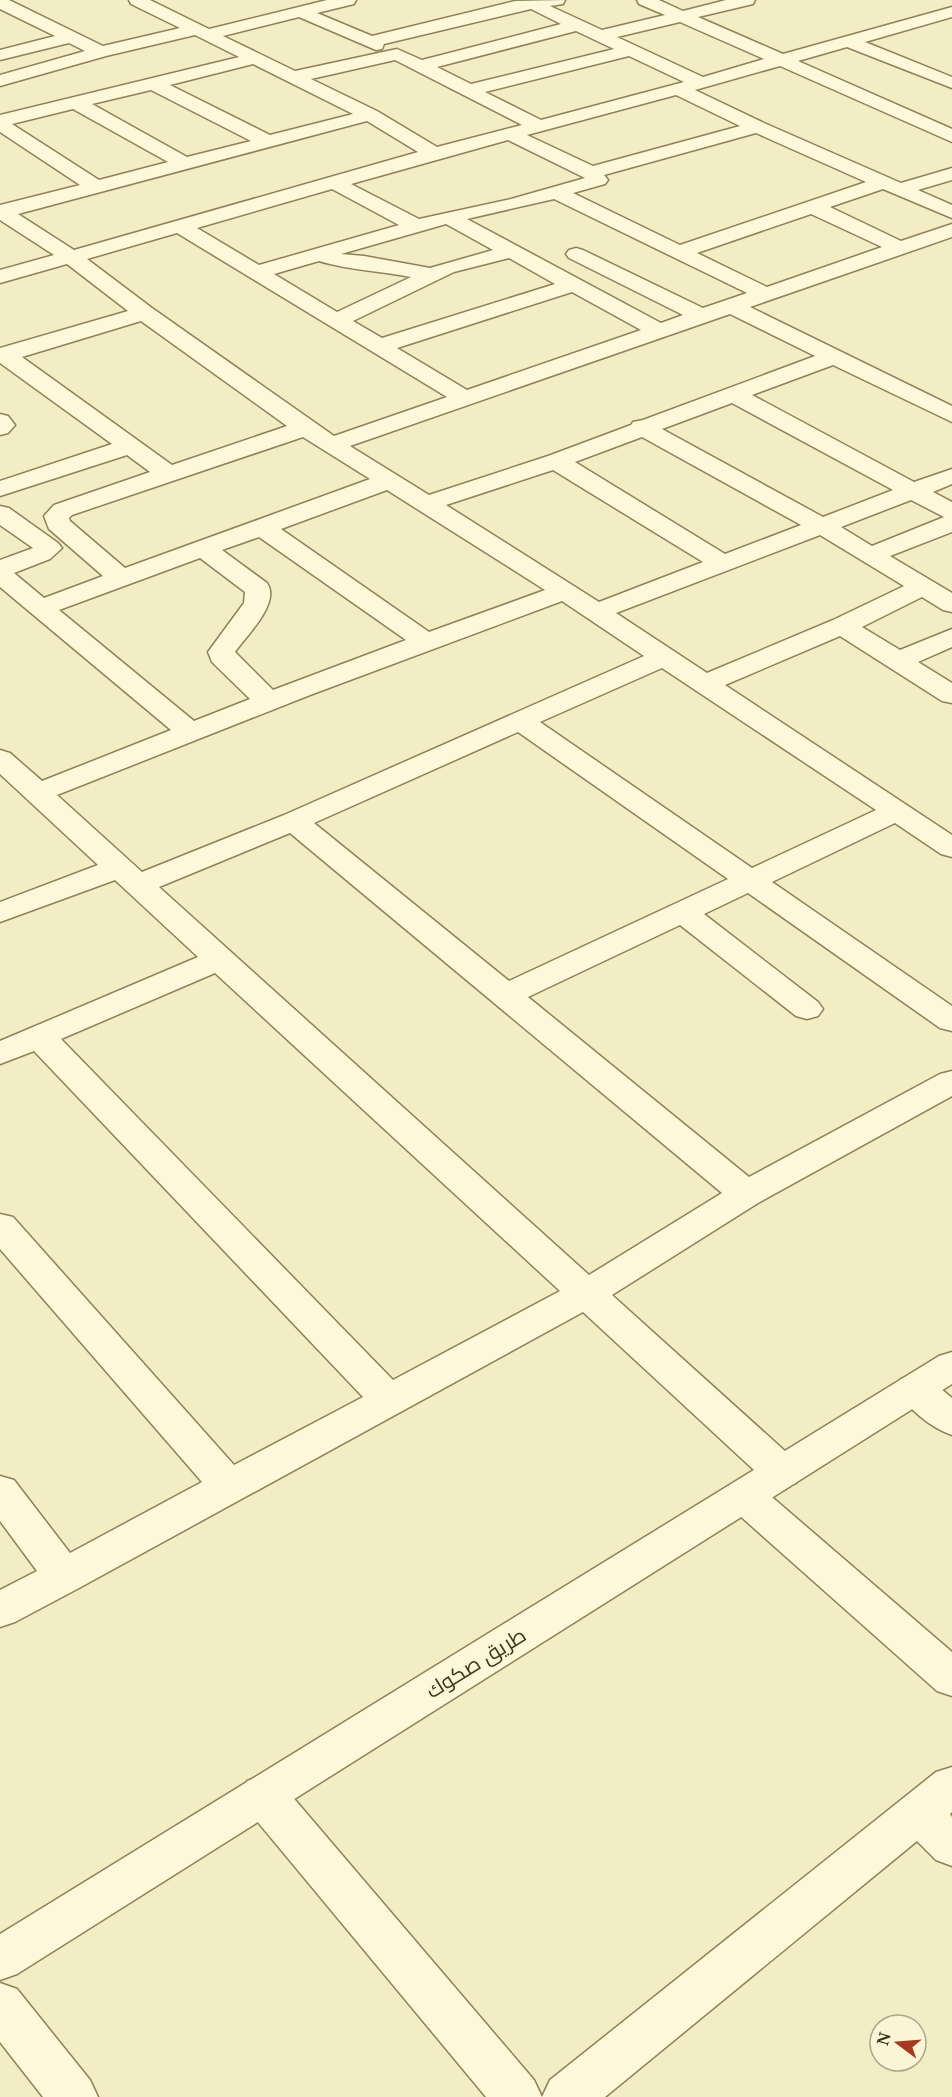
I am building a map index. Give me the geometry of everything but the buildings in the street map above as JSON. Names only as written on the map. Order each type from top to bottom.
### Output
[{"type":"street","points":[[3,88],[101,52],[301,12],[348,0]]},
{"type":"street","points":[[370,42],[515,6],[557,0]]},
{"type":"street","points":[[645,0],[782,60],[861,98],[952,136]]},
{"type":"street","points":[[602,36],[747,0]]},
{"type":"street","points":[[926,0],[952,11]]},
{"type":"street","points":[[147,1],[370,115],[434,154]]},
{"type":"street","points":[[0,2],[101,52]]},
{"type":"street","points":[[536,4],[540,8],[701,83]]},
{"type":"street","points":[[0,277],[333,182],[701,83],[952,11]]},
{"type":"street","points":[[301,12],[397,54],[540,127]]},
{"type":"street","points":[[420,66],[579,25]]},
{"type":"street","points":[[438,26],[540,72]]},
{"type":"street","points":[[0,55],[72,38]]},
{"type":"street","points":[[847,41],[943,74],[952,83]]},
{"type":"street","points":[[470,90],[631,50]]},
{"type":"street","points":[[294,77],[397,54]]},
{"type":"street","points":[[0,122],[257,58]]},
{"type":"street","points":[[861,98],[943,74]]},
{"type":"street","points":[[154,84],[268,142]]},
{"type":"street","points":[[3,88],[44,111]]},
{"type":"street","points":[[678,89],[757,127],[952,212]]},
{"type":"street","points":[[77,103],[185,164]]},
{"type":"street","points":[[0,219],[96,187],[370,115]]},
{"type":"street","points":[[0,122],[96,187]]},
{"type":"street","points":[[591,173],[757,127]]},
{"type":"street","points":[[256,272],[448,217],[557,193],[598,180],[591,173],[510,134]]},
{"type":"street","points":[[679,252],[813,207],[892,186],[952,174]]},
{"type":"street","points":[[333,182],[417,226]]},
{"type":"street","points":[[557,193],[765,294]]},
{"type":"street","points":[[813,207],[900,248]]},
{"type":"street","points":[[448,217],[657,330]]},
{"type":"street","points":[[0,219],[25,227],[71,257],[144,313],[304,428],[565,591],[952,849]]},
{"type":"street","points":[[180,226],[465,398]]},
{"type":"street","points":[[330,445],[700,315],[952,230]]},
{"type":"street","points":[[542,267],[639,232]]},
{"type":"street","points":[[337,320],[433,275],[472,260],[510,252]]},
{"type":"street","points":[[319,254],[340,261],[364,262],[433,275]]},
{"type":"street","points":[[576,254],[700,315]]},
{"type":"street","points":[[380,346],[573,285]]},
{"type":"street","points":[[730,306],[952,414]]},
{"type":"street","points":[[2,355],[144,313]]},
{"type":"street","points":[[2,355],[168,474]]},
{"type":"street","points":[[425,504],[556,461],[641,427],[836,356]]},
{"type":"street","points":[[734,395],[952,512]]},
{"type":"street","points":[[0,421],[3,424],[0,428]]},
{"type":"street","points":[[641,427],[822,526],[952,604]]},
{"type":"street","points":[[121,578],[58,524],[56,516],[63,510],[304,428]]},
{"type":"street","points":[[0,489],[131,446]]},
{"type":"street","points":[[556,461],[723,564]]},
{"type":"street","points":[[596,612],[952,476]]},
{"type":"street","points":[[40,608],[388,482]]},
{"type":"street","points":[[0,513],[49,548],[0,569]]},
{"type":"street","points":[[871,555],[952,523]]},
{"type":"street","points":[[34,536],[58,524]]},
{"type":"street","points":[[262,527],[425,641]]},
{"type":"street","points":[[203,548],[258,589],[260,594],[257,604],[221,652],[222,656],[268,701]]},
{"type":"street","points":[[0,574],[189,731]]},
{"type":"street","points":[[704,684],[842,626],[923,587]]},
{"type":"street","points":[[38,793],[189,731],[425,641],[565,591]]},
{"type":"street","points":[[842,626],[952,695]]},
{"type":"street","points":[[898,661],[952,637]]},
{"type":"street","points":[[0,913],[130,875],[294,821],[664,657]]},
{"type":"street","points":[[520,721],[952,1021]]},
{"type":"street","points":[[0,759],[130,875],[782,1472]]},
{"type":"street","points":[[506,995],[896,812]]},
{"type":"street","points":[[294,821],[746,1194]]},
{"type":"street","points":[[682,912],[807,1009]]},
{"type":"street","points":[[0,1053],[221,959]]},
{"type":"street","points":[[39,1036],[389,1400]]},
{"type":"street","points":[[0,1610],[587,1293],[746,1194],[952,1082]]},
{"type":"street","points":[[0,1226],[230,1487]]},
{"type":"street","name":"طريق صكوك","points":[[0,1959],[952,1366]]},
{"type":"street","points":[[915,1389],[952,1420]]},
{"type":"street","points":[[0,1491],[64,1576]]},
{"type":"street","points":[[744,1496],[952,1678]]},
{"type":"street","points":[[263,1795],[517,2097]]},
{"type":"street","points":[[567,2097],[935,1799],[952,1846]]},
{"type":"street","points":[[0,2005],[73,2097]]}]
